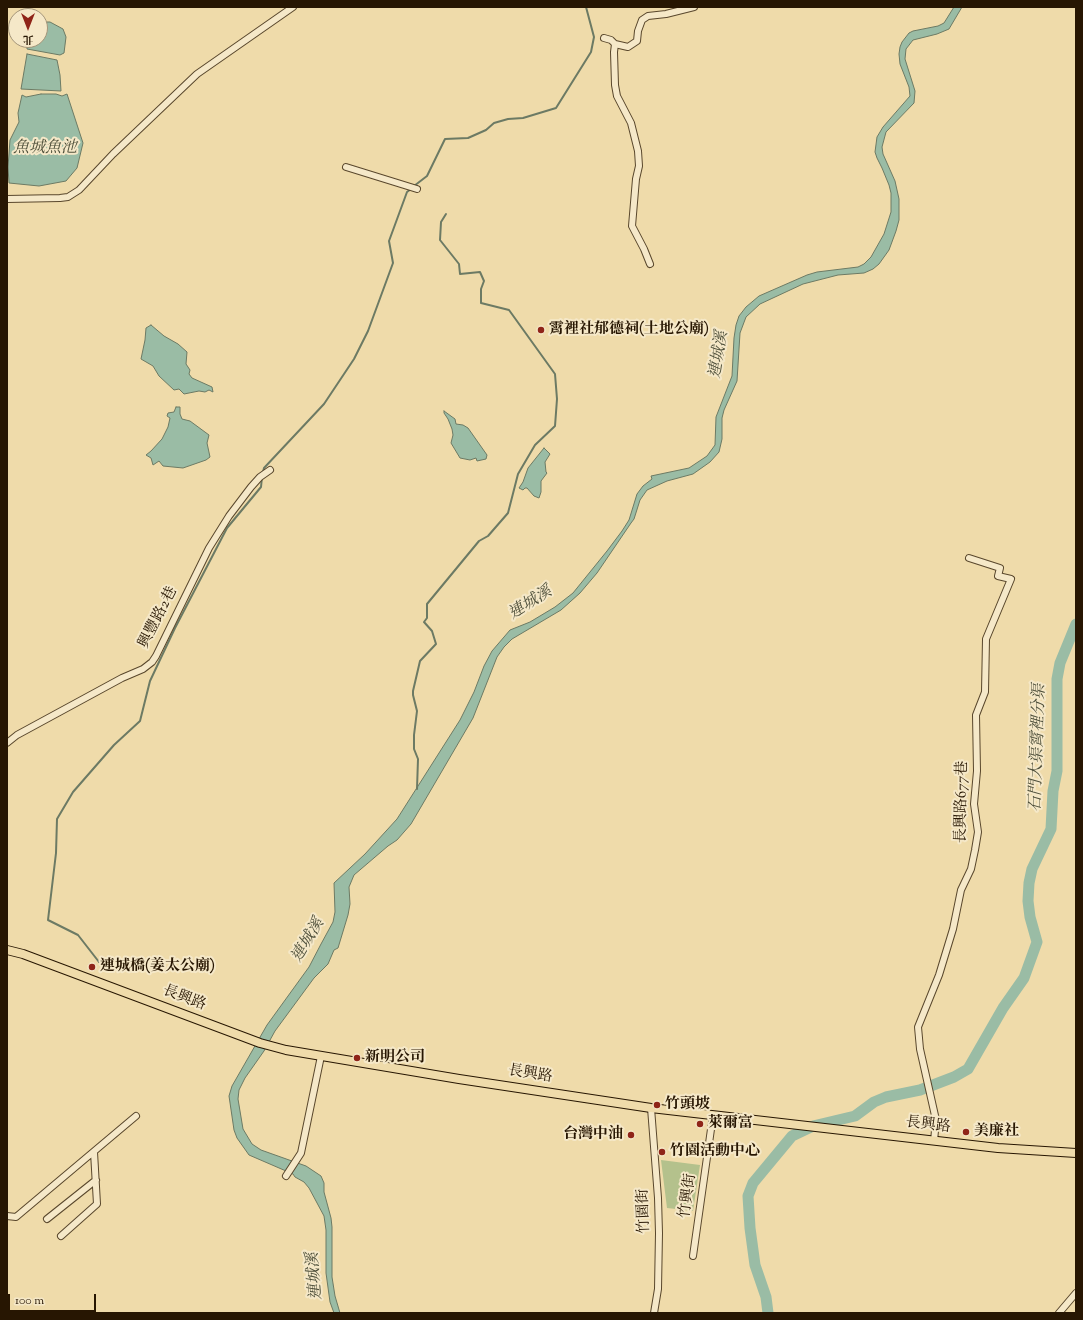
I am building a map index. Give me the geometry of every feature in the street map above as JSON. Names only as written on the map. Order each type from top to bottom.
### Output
[{"type":"main road","name":"長興路","points":[[7,950],[30,956],[262,1043],[286,1050],[651,1108],[998,1148],[1076,1153]]},
{"type":"street","points":[[7,199],[68,197],[79,190],[113,154],[197,74],[293,7]]},
{"type":"street","points":[[604,38],[611,40],[616,44],[628,47],[637,41],[642,20],[648,16],[666,14],[694,7]]},
{"type":"street","points":[[616,44],[614,52],[615,85],[617,96],[631,123],[638,150],[639,166],[636,180],[632,226],[650,264]]},
{"type":"street","points":[[346,167],[417,188]]},
{"type":"street","name":"興豐路2巷","points":[[7,743],[17,735],[152,662],[209,548],[229,516],[250,487],[270,470]]},
{"type":"street","name":"長興路677巷","points":[[934,1141],[936,1120],[920,1049],[918,1027],[939,975],[953,929],[961,890],[971,869],[975,850],[978,832],[974,804],[977,771],[976,715],[985,692],[986,639],[1011,579],[998,576],[1000,568],[969,558]]},
{"type":"street","points":[[286,1176],[301,1153],[321,1056]]},
{"type":"street","name":"竹園街","points":[[651,1108],[658,1198],[659,1233],[658,1289],[654,1313]]},
{"type":"street","name":"竹興街","points":[[694,1256],[713,1115]]},
{"type":"street","points":[[7,1216],[16,1217],[136,1116]]},
{"type":"street","points":[[61,1236],[97,1204],[94,1152]]},
{"type":"street","points":[[47,1219],[96,1180]]},
{"type":"street","points":[[1059,1313],[1076,1293]]},
{"type":"shaded area","points":[[661,1160],[700,1165],[693,1211],[667,1208]]},
{"type":"water","points":[[954,7],[962,7],[949,29],[937,34],[913,40],[906,49],[905,59],[915,91],[914,103],[886,132],[882,147],[883,154],[895,181],[899,199],[899,220],[889,250],[879,264],[873,269],[864,273],[838,275],[803,284],[760,304],[746,317],[740,333],[737,381],[722,418],[722,439],[719,452],[710,462],[693,474],[667,481],[647,490],[640,500],[634,519],[597,573],[580,593],[561,610],[512,639],[504,647],[497,657],[473,718],[411,824],[397,840],[354,875],[349,887],[350,904],[348,915],[338,948],[334,950],[328,964],[314,978],[275,1031],[239,1090],[238,1099],[243,1129],[252,1144],[261,1150],[306,1166],[321,1176],[324,1183],[324,1192],[332,1227],[332,1277],[340,1313],[334,1313],[330,1302],[326,1273],[326,1230],[324,1216],[309,1188],[304,1182],[295,1177],[293,1174],[249,1155],[237,1138],[234,1130],[229,1096],[232,1086],[267,1025],[309,967],[333,922],[335,912],[334,883],[365,854],[397,819],[460,720],[492,651],[510,630],[530,622],[555,607],[573,593],[622,531],[629,520],[637,494],[643,486],[652,479],[651,476],[689,468],[707,456],[715,445],[716,417],[732,376],[734,338],[739,316],[746,307],[759,296],[817,272],[858,267],[864,264],[871,257],[884,234],[891,212],[891,193],[889,185],[875,152],[877,137],[883,127],[910,96],[909,87],[900,64],[900,47],[909,33],[938,26],[944,23]]},
{"type":"water","points":[[48,22],[63,29],[66,37],[64,53],[60,55],[27,49],[48,48]]},
{"type":"water","points":[[27,54],[57,60],[61,91],[21,89]]},
{"type":"water","name":"魚城魚池","points":[[41,94],[56,94],[62,96],[67,94],[83,143],[77,168],[66,181],[39,186],[9,183],[8,167],[10,140],[19,122],[18,113],[22,95],[26,97]]},
{"type":"water","points":[[151,325],[187,352],[186,364],[190,370],[189,374],[192,378],[212,387],[213,392],[209,390],[205,392],[199,391],[184,394],[179,389],[174,390],[159,376],[153,366],[141,359],[146,328]]},
{"type":"water","points":[[176,407],[180,407],[182,419],[190,421],[209,435],[207,443],[210,457],[206,460],[183,468],[163,466],[159,461],[153,465],[151,458],[146,455],[162,439],[168,427],[170,418],[167,416],[168,413],[174,412]]},
{"type":"water","points":[[444,411],[455,419],[456,424],[463,425],[468,428],[487,455],[486,459],[477,461],[476,458],[470,460],[460,458],[451,443],[453,435],[452,429]]},
{"type":"water","points":[[544,448],[550,454],[545,462],[547,473],[541,481],[541,492],[539,498],[534,496],[527,488],[523,490],[519,488],[528,468]]},
{"type":"waterway","points":[[414,186],[427,176],[445,139],[468,138],[486,130],[494,123],[508,119],[523,118],[556,108],[591,52],[594,37],[586,7]]},
{"type":"waterway","points":[[263,472],[264,468],[324,404],[354,359],[368,331],[393,263],[389,241],[407,192],[411,189]]},
{"type":"waterway","points":[[417,789],[418,759],[414,749],[417,711],[413,691],[420,661],[436,644],[432,631],[424,622],[427,618],[427,604],[479,541],[488,536],[508,513],[518,474],[535,445],[555,426],[557,399],[555,374],[509,310],[481,303],[481,289],[484,281],[480,272],[460,274],[459,264],[440,240],[441,222],[446,214]]},
{"type":"waterway","points":[[113,972],[99,962],[78,935],[48,920],[56,853],[57,819],[73,792],[114,745],[140,721],[150,681],[175,628],[227,528],[261,487],[262,477]]},
{"type":"waterway","name":"石門大渠霄裡分渠","points":[[768,1313],[766,1297],[755,1265],[750,1228],[748,1196],[753,1183],[792,1136],[813,1126],[855,1116],[874,1102],[886,1097],[920,1090],[954,1077],[968,1069],[1003,1008],[1024,978],[1037,942],[1030,917],[1028,901],[1029,883],[1032,869],[1051,829],[1053,791],[1057,771],[1057,679],[1060,663],[1076,624]]},
{"type":"place","name":"霄裡社郁德祠(土地公廟)","points":[[541,330]]},
{"type":"place","name":"連城橋(姜太公廟)","points":[[92,967]]},
{"type":"place","name":"新明公司","points":[[357,1058]]},
{"type":"place","name":"竹頭坡","points":[[657,1105]]},
{"type":"place","name":"萊爾富","points":[[700,1124]]},
{"type":"place","name":"美廉社","points":[[966,1132]]},
{"type":"place","name":"台灣中油","points":[[631,1135]]},
{"type":"place","name":"竹園活動中心","points":[[662,1152]]},
{"type":"water label","name":"連城溪","points":[[720,355]]},
{"type":"water label","name":"連城溪","points":[[531,604]]},
{"type":"water label","name":"連城溪","points":[[309,941]]},
{"type":"water label","name":"連城溪","points":[[316,1276]]}]
